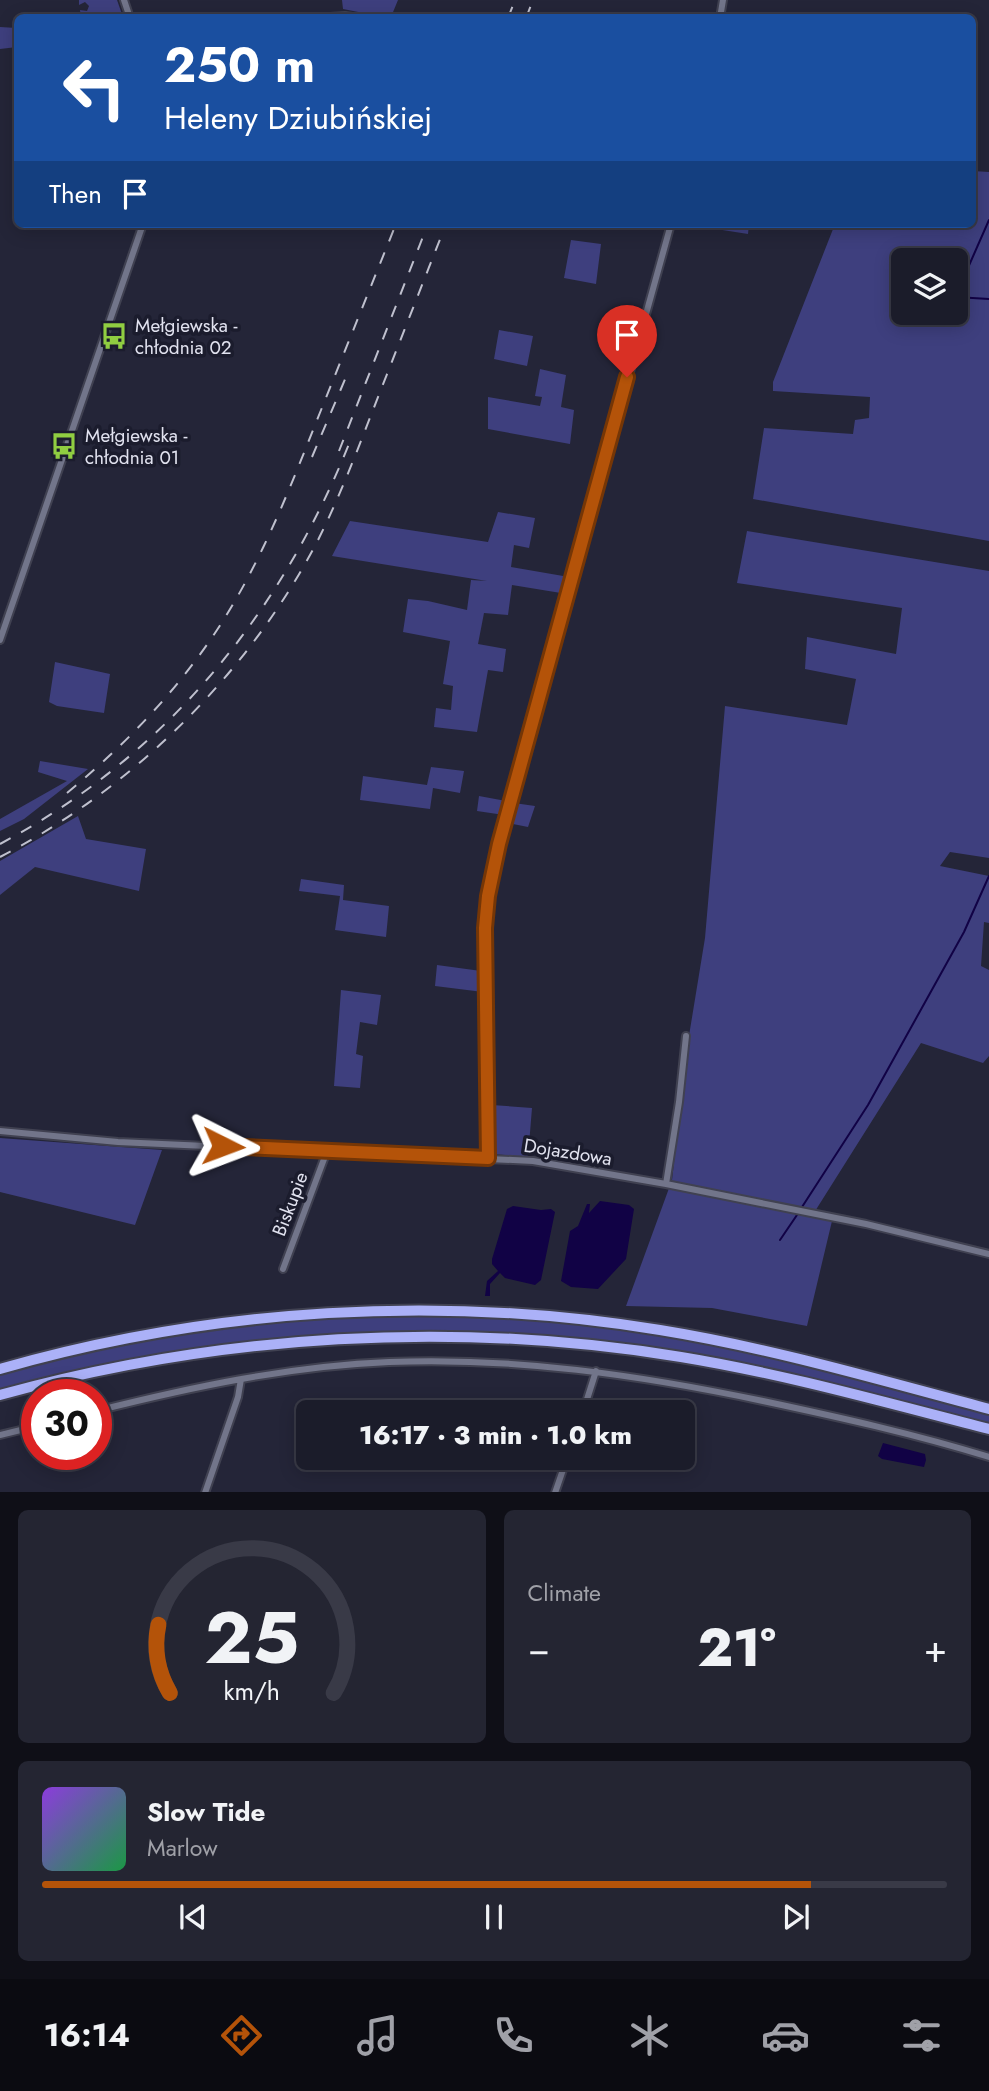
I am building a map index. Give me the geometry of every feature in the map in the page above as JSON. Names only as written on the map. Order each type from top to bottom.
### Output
[{"type":"highway","points":[[0,1369],[131,1338],[255,1319],[354,1311],[478,1311],[583,1319],[709,1339],[795,1358],[989,1409]]},
{"type":"highway","points":[[0,1395],[106,1370],[226,1350],[364,1338],[489,1338],[596,1346],[706,1361],[816,1385],[989,1429]]},
{"type":"street","points":[[0,640],[142,228]]},
{"type":"street","points":[[488,1158],[485,928],[488,896],[499,844],[670,228]]},
{"type":"street","points":[[666,1184],[686,1036]]},
{"type":"street","name":"Dojazdowa","points":[[0,1131],[118,1142],[533,1161],[794,1209],[899,1231],[989,1254]]},
{"type":"street","name":"Biskupie","points":[[283,1269],[327,1151]]},
{"type":"street","points":[[112,1407],[241,1379],[349,1365],[415,1361],[536,1365],[596,1371],[690,1386],[807,1410],[989,1457]]},
{"type":"street","points":[[587,1400],[596,1371]]},
{"type":"street","points":[[205,1492],[239,1397],[241,1379]]},
{"type":"street","points":[[0,1434],[21,1429]]},
{"type":"street","points":[[555,1492],[563,1470]]},
{"type":"shaded area","points":[[79,0],[117,0],[122,14],[81,14],[80,10],[87,11],[89,6],[85,2],[79,5]]},
{"type":"shaded area","points":[[342,0],[398,0],[392,14],[369,14],[343,9]]},
{"type":"shaded area","points":[[0,27],[14,28],[14,47],[0,49]]},
{"type":"shaded area","points":[[976,171],[989,172],[989,541],[753,499],[764,428],[853,434],[855,420],[869,418],[870,397],[773,391],[773,382],[833,228],[976,228]]},
{"type":"shaded area","points":[[710,228],[749,228],[748,234]]},
{"type":"shaded area","points":[[571,240],[601,244],[596,284],[564,278]]},
{"type":"shaded area","points":[[499,330],[533,336],[527,366],[494,359]]},
{"type":"shaded area","points":[[540,369],[566,375],[561,407],[574,410],[570,444],[488,429],[488,397],[540,406],[542,397],[535,396]]},
{"type":"shaded area","points":[[498,512],[535,518],[529,548],[514,545],[511,567],[569,577],[567,594],[512,585],[508,615],[484,613],[478,644],[506,649],[503,672],[488,670],[477,732],[434,727],[436,708],[451,710],[453,686],[443,684],[450,641],[403,632],[408,599],[467,610],[471,580],[487,581],[332,556],[350,521],[488,542]]},
{"type":"shaded area","points":[[747,531],[989,571],[989,858],[950,852],[940,866],[989,876],[989,923],[984,922],[981,966],[989,970],[989,1056],[983,1063],[921,1043],[812,1216],[832,1221],[807,1326],[712,1308],[626,1306],[672,1180],[687,1048],[705,938],[725,706],[847,725],[856,679],[805,669],[807,637],[896,654],[902,608],[737,583]]},
{"type":"shaded area","points":[[55,662],[110,674],[104,713],[57,706],[49,702]]},
{"type":"shaded area","points":[[40,761],[88,769],[24,819],[0,831],[0,819],[67,781],[38,772]]},
{"type":"shaded area","points":[[431,767],[464,771],[460,793],[433,788],[430,809],[360,800],[363,776],[427,785]]},
{"type":"shaded area","points":[[479,796],[506,801],[504,815],[477,811]]},
{"type":"shaded area","points":[[514,803],[535,806],[528,827],[508,823]]},
{"type":"shaded area","points":[[78,816],[86,839],[146,849],[139,891],[35,867],[0,895],[0,861]]},
{"type":"shaded area","points":[[301,879],[344,885],[343,900],[389,906],[386,937],[335,930],[340,896],[299,891]]},
{"type":"shaded area","points":[[437,965],[481,971],[483,992],[435,986]]},
{"type":"shaded area","points":[[341,990],[381,995],[377,1025],[360,1022],[356,1054],[363,1056],[360,1088],[334,1086]]},
{"type":"shaded area","points":[[492,1105],[532,1108],[528,1157],[494,1154],[491,1147]]},
{"type":"shaded area","points":[[0,1138],[162,1150],[135,1225],[0,1192]]},
{"type":"shaded area","points":[[600,1201],[629,1205],[634,1209],[626,1259],[598,1289],[571,1287],[561,1281],[570,1231],[578,1226],[587,1204],[590,1204],[589,1213]]},
{"type":"shaded area","points":[[513,1206],[551,1209],[555,1212],[541,1280],[535,1285],[505,1278],[500,1273],[490,1284],[490,1296],[485,1296],[487,1281],[498,1271],[492,1264],[492,1259],[507,1209]]},
{"type":"shaded area","points":[[438,1315],[522,1320],[703,1342],[826,1369],[989,1413],[989,1425],[597,1341],[500,1334],[375,1333],[253,1342],[131,1360],[51,1379],[21,1379],[21,1386],[0,1391],[0,1375],[110,1348],[217,1330],[381,1316]]},
{"type":"shaded area","points":[[883,1443],[925,1454],[924,1467],[882,1459],[878,1456]]},
{"type":"waterway","points":[[968,268],[989,220]]},
{"type":"waterway","points":[[968,298],[989,299]]},
{"type":"waterway","points":[[802,1207],[868,1105],[964,932],[989,876]]},
{"type":"waterway","points":[[780,1240],[799,1212]]},
{"type":"railway","points":[[510,14],[515,0]]},
{"type":"railway","points":[[528,14],[533,0]]},
{"type":"railway","points":[[67,793],[129,737],[167,696],[201,653],[232,606],[283,504],[394,228]]},
{"type":"railway","points":[[339,451],[426,228]]},
{"type":"railway","points":[[0,857],[96,798],[140,762],[182,724],[256,639],[288,593],[334,507],[444,228]]},
{"type":"railway","points":[[312,457],[349,370]]},
{"type":"railway","points":[[0,844],[59,809],[114,769],[164,724],[210,676],[251,623],[288,567],[321,507],[349,444]]},
{"type":"place","name":"Mełgiewska - chłodnia 02","points":[[114,336]]},
{"type":"place","name":"Mełgiewska - chłodnia 01","points":[[64,446]]},
{"type":"route","points":[[223,1146],[488,1158],[485,928],[488,896],[499,844],[627,377]]}]
